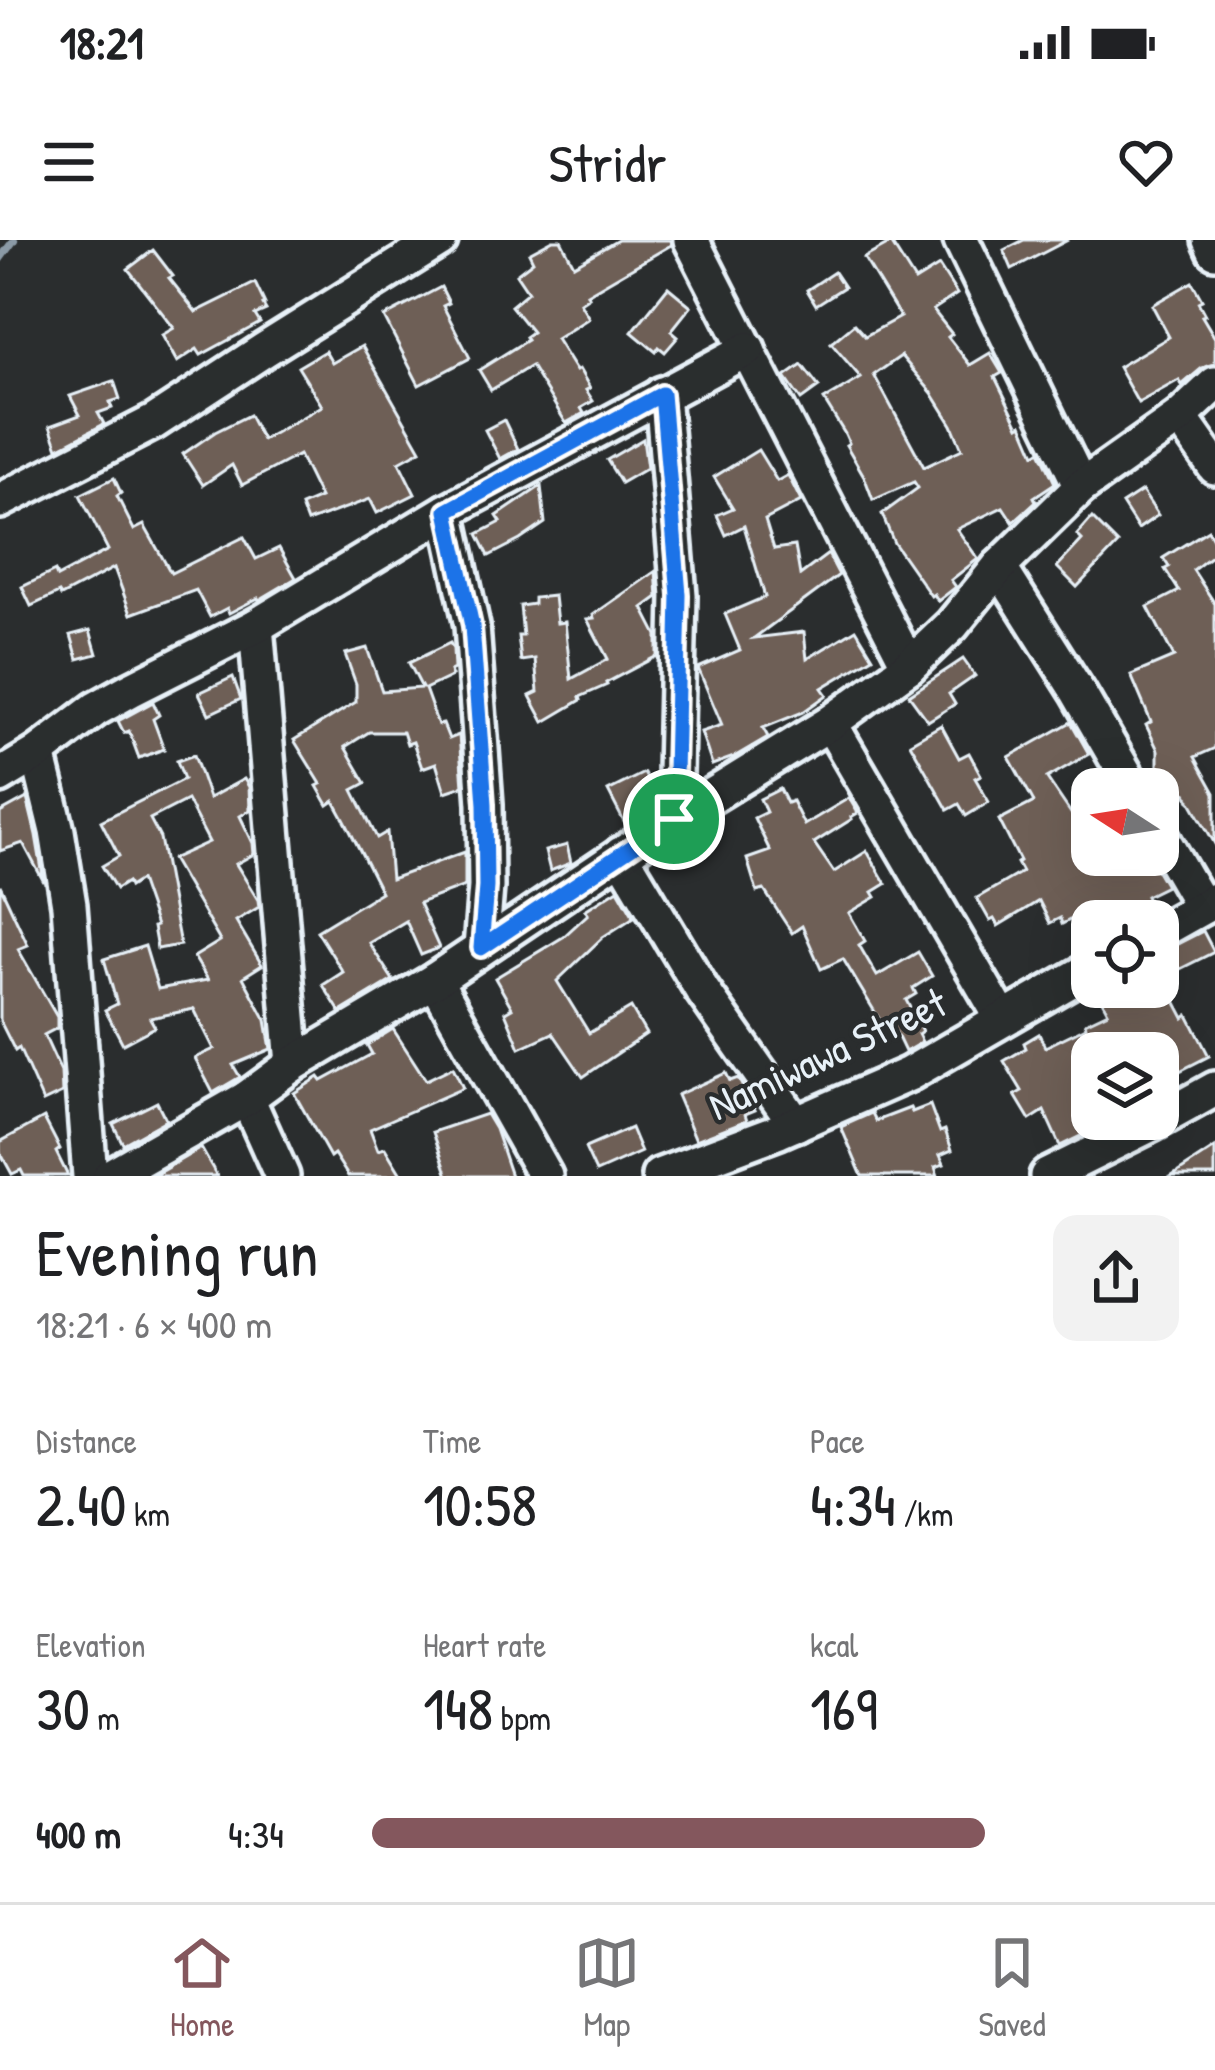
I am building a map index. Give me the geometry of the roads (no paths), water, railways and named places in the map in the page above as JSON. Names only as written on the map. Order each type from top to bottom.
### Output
[{"type":"street","points":[[0,500],[154,422],[440,240]]},
{"type":"street","points":[[691,240],[909,666]]},
{"type":"street","points":[[961,240],[1081,487]]},
{"type":"street","points":[[1210,240],[1215,251]]},
{"type":"street","points":[[0,776],[96,709],[256,626],[447,511],[748,349]]},
{"type":"street","points":[[110,1176],[248,1098],[293,1064],[435,980],[674,819],[830,723],[909,666],[952,626],[999,567],[1081,487],[1180,417],[1215,384]]},
{"type":"street","points":[[662,394],[679,595],[674,819]]},
{"type":"street","points":[[1180,417],[1215,467]]},
{"type":"street","points":[[447,511],[467,592],[474,648],[485,804],[481,948]]},
{"type":"street","points":[[999,567],[1122,768]]},
{"type":"street","points":[[256,626],[293,1064]]},
{"type":"street","points":[[830,723],[1002,1018]]},
{"type":"street","points":[[38,753],[69,905],[90,1176]]},
{"type":"street","points":[[621,854],[702,990],[796,1124]]},
{"type":"street","points":[[1179,861],[1209,904],[1179,920]]},
{"type":"street","points":[[435,980],[545,1176]]},
{"type":"street","name":"Namiwawa Street","points":[[659,1176],[796,1124],[909,1074],[1071,980]]},
{"type":"street","points":[[1047,1176],[1215,1089]]},
{"type":"street","points":[[248,1098],[282,1176]]},
{"type":"waterway","points":[[0,259],[14,240]]}]
